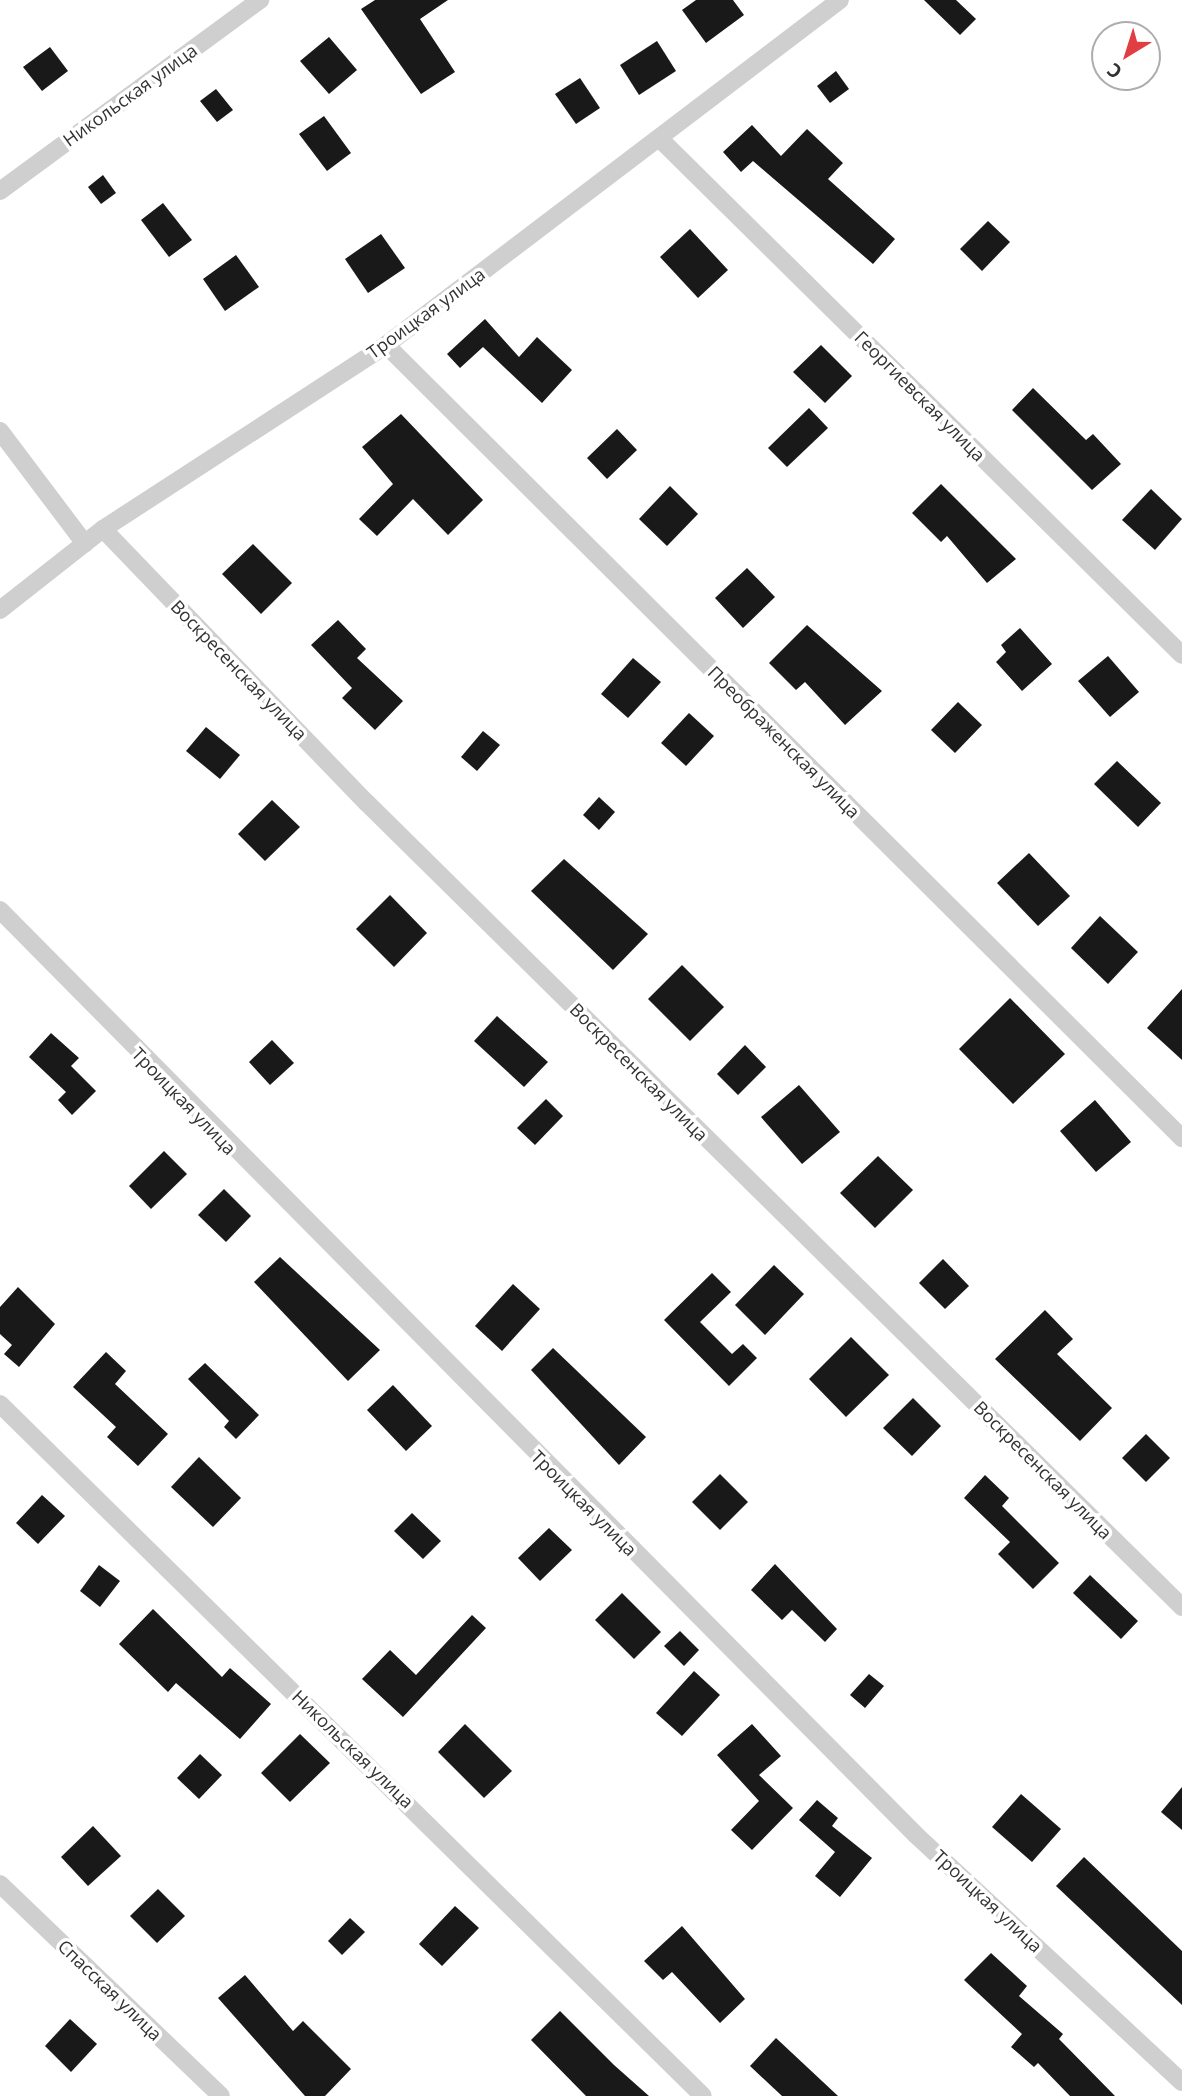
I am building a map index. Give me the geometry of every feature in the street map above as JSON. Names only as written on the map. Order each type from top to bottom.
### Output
[{"type":"street","name":"Никольская улица","points":[[0,191],[260,0]]},
{"type":"street","name":"Троицкая улица","points":[[0,610],[103,529],[386,345],[840,0]]},
{"type":"street","name":"Георгиевская улица","points":[[659,138],[1182,654]]},
{"type":"street","name":"Преображенская улица","points":[[386,345],[1182,1138]]},
{"type":"street","points":[[0,430],[85,544]]},
{"type":"street","name":"Воскресенская улица","points":[[103,529],[377,813],[1182,1607]]},
{"type":"street","name":"Троицкая улица","points":[[0,910],[906,1825],[1182,2082]]},
{"type":"street","name":"Никольская улица","points":[[0,1404],[703,2096]]},
{"type":"street","name":"Спасская улица","points":[[0,1884],[221,2096]]},
{"type":"building","points":[[375,0],[448,0],[420,19],[455,72],[421,94],[361,9]]},
{"type":"building","points":[[696,0],[733,0],[744,15],[706,43],[682,10]]},
{"type":"building","points":[[924,0],[956,0],[976,19],[960,35]]},
{"type":"building","points":[[329,37],[357,70],[329,94],[300,61]]},
{"type":"building","points":[[657,41],[676,71],[639,95],[620,65]]},
{"type":"building","points":[[50,47],[68,71],[42,91],[23,67]]},
{"type":"building","points":[[836,71],[849,89],[830,103],[817,86]]},
{"type":"building","points":[[580,78],[600,108],[576,124],[555,94]]},
{"type":"building","points":[[216,89],[233,110],[217,122],[200,101]]},
{"type":"building","points":[[324,116],[351,153],[327,171],[299,134]]},
{"type":"building","points":[[752,125],[781,156],[807,129],[843,163],[828,179],[895,239],[873,264],[753,161],[741,172],[723,152]]},
{"type":"building","points":[[103,175],[116,193],[101,204],[88,187]]},
{"type":"building","points":[[163,203],[192,240],[169,257],[141,220]]},
{"type":"building","points":[[988,221],[1010,242],[982,271],[960,249]]},
{"type":"building","points":[[690,229],[728,270],[698,298],[660,257]]},
{"type":"building","points":[[381,234],[405,268],[368,293],[345,259]]},
{"type":"building","points":[[236,255],[259,287],[225,311],[203,279]]},
{"type":"building","points":[[485,319],[519,357],[537,337],[572,370],[542,403],[483,347],[460,368],[447,354]]},
{"type":"building","points":[[821,345],[852,376],[825,403],[793,372]]},
{"type":"building","points":[[1033,388],[1086,440],[1093,434],[1121,464],[1092,490],[1012,410]]},
{"type":"building","points":[[809,408],[828,428],[787,467],[768,448]]},
{"type":"building","points":[[401,414],[483,500],[448,535],[413,499],[377,536],[359,519],[393,484],[362,447]]},
{"type":"building","points":[[617,429],[637,450],[607,479],[587,458]]},
{"type":"building","points":[[941,484],[1016,559],[987,583],[947,536],[941,542],[912,513]]},
{"type":"building","points":[[670,486],[698,514],[667,546],[639,519]]},
{"type":"building","points":[[1151,489],[1182,519],[1155,550],[1122,520]]},
{"type":"building","points":[[253,544],[292,583],[261,614],[222,574]]},
{"type":"building","points":[[747,568],[775,597],[743,628],[715,598]]},
{"type":"building","points":[[338,620],[366,649],[357,658],[403,701],[375,730],[342,698],[352,688],[311,645]]},
{"type":"building","points":[[807,625],[882,691],[845,725],[805,682],[796,690],[769,663]]},
{"type":"building","points":[[1020,628],[1052,664],[1022,691],[996,662],[1006,652],[1001,645]]},
{"type":"building","points":[[1108,656],[1139,692],[1110,717],[1078,681]]},
{"type":"building","points":[[633,658],[661,682],[628,718],[601,694]]},
{"type":"building","points":[[958,702],[982,725],[955,753],[931,730]]},
{"type":"building","points":[[689,713],[714,736],[686,766],[661,743]]},
{"type":"building","points":[[206,727],[240,755],[220,779],[186,751]]},
{"type":"building","points":[[483,731],[500,745],[477,771],[461,757]]},
{"type":"building","points":[[1117,761],[1161,803],[1138,827],[1094,784]]},
{"type":"building","points":[[599,797],[615,812],[599,830],[583,815]]},
{"type":"building","points":[[272,800],[300,827],[265,861],[238,834]]},
{"type":"building","points":[[1029,853],[1070,896],[1038,926],[997,883]]},
{"type":"building","points":[[564,859],[648,934],[613,970],[531,891]]},
{"type":"building","points":[[390,895],[427,933],[394,967],[356,929]]},
{"type":"building","points":[[1100,916],[1138,952],[1108,984],[1071,948]]},
{"type":"building","points":[[682,965],[724,1007],[690,1041],[648,999]]},
{"type":"building","points":[[1182,989],[1182,1060],[1147,1028]]},
{"type":"building","points":[[1010,998],[1065,1054],[1013,1104],[959,1049]]},
{"type":"building","points":[[497,1016],[548,1062],[524,1087],[474,1041]]},
{"type":"building","points":[[51,1033],[79,1058],[71,1066],[96,1091],[72,1115],[58,1100],[66,1092],[29,1057]]},
{"type":"building","points":[[272,1040],[294,1063],[270,1085],[249,1062]]},
{"type":"building","points":[[745,1045],[766,1067],[738,1095],[717,1074]]},
{"type":"building","points":[[799,1085],[840,1132],[802,1164],[761,1117]]},
{"type":"building","points":[[546,1099],[563,1116],[535,1145],[517,1128]]},
{"type":"building","points":[[1095,1100],[1131,1142],[1096,1172],[1060,1131]]},
{"type":"building","points":[[164,1151],[187,1174],[151,1209],[129,1186]]},
{"type":"building","points":[[878,1156],[913,1190],[875,1228],[840,1193]]},
{"type":"building","points":[[224,1189],[251,1216],[226,1242],[198,1215]]},
{"type":"building","points":[[280,1257],[380,1350],[348,1381],[254,1282]]},
{"type":"building","points":[[943,1259],[969,1286],[945,1309],[919,1283]]},
{"type":"building","points":[[774,1265],[804,1294],[765,1335],[735,1305]]},
{"type":"building","points":[[712,1273],[731,1292],[700,1322],[732,1354],[743,1344],[757,1358],[729,1386],[664,1320]]},
{"type":"building","points":[[513,1284],[540,1309],[502,1351],[475,1326]]},
{"type":"building","points":[[18,1287],[55,1324],[19,1367],[4,1354],[12,1345],[0,1334],[0,1307]]},
{"type":"building","points":[[1045,1310],[1073,1339],[1057,1354],[1112,1408],[1080,1441],[995,1359]]},
{"type":"building","points":[[851,1337],[889,1375],[846,1417],[809,1379]]},
{"type":"building","points":[[553,1348],[646,1437],[619,1465],[531,1370]]},
{"type":"building","points":[[106,1352],[126,1371],[115,1384],[168,1434],[138,1466],[107,1437],[116,1427],[73,1387]]},
{"type":"building","points":[[205,1363],[259,1415],[236,1439],[224,1427],[229,1421],[188,1379]]},
{"type":"building","points":[[393,1385],[432,1426],[406,1451],[367,1410]]},
{"type":"building","points":[[913,1398],[941,1426],[912,1456],[883,1428]]},
{"type":"building","points":[[1146,1434],[1170,1458],[1146,1482],[1122,1458]]},
{"type":"building","points":[[199,1457],[241,1498],[213,1527],[171,1487]]},
{"type":"building","points":[[720,1474],[748,1502],[720,1530],[692,1502]]},
{"type":"building","points":[[985,1475],[1009,1498],[1002,1506],[1059,1563],[1033,1589],[998,1554],[1010,1542],[964,1498]]},
{"type":"building","points":[[42,1495],[65,1516],[38,1544],[16,1523]]},
{"type":"building","points":[[412,1513],[441,1541],[423,1559],[394,1531]]},
{"type":"building","points":[[549,1528],[572,1550],[540,1581],[518,1558]]},
{"type":"building","points":[[775,1564],[837,1629],[825,1642],[792,1610],[782,1620],[751,1590]]},
{"type":"building","points":[[99,1565],[120,1581],[100,1607],[80,1591]]},
{"type":"building","points":[[1090,1575],[1138,1621],[1121,1639],[1073,1593]]},
{"type":"building","points":[[622,1593],[661,1632],[634,1659],[595,1620]]},
{"type":"building","points":[[153,1609],[222,1677],[230,1668],[271,1704],[240,1739],[176,1683],[168,1692],[119,1644]]},
{"type":"building","points":[[472,1615],[486,1628],[403,1717],[362,1679],[390,1650],[416,1675]]},
{"type":"building","points":[[680,1631],[699,1650],[684,1666],[664,1646]]},
{"type":"building","points":[[694,1671],[720,1695],[682,1736],[656,1713]]},
{"type":"building","points":[[869,1674],[884,1686],[865,1708],[850,1695]]},
{"type":"building","points":[[465,1724],[512,1771],[484,1798],[438,1752]]},
{"type":"building","points":[[752,1724],[781,1756],[759,1775],[793,1808],[752,1850],[731,1830],[759,1801],[717,1755]]},
{"type":"building","points":[[300,1734],[330,1763],[290,1802],[261,1773]]},
{"type":"building","points":[[200,1754],[222,1775],[199,1799],[177,1778]]},
{"type":"building","points":[[1182,1787],[1182,1830],[1161,1812]]},
{"type":"building","points":[[1021,1794],[1061,1829],[1032,1862],[992,1827]]},
{"type":"building","points":[[817,1800],[838,1818],[832,1826],[872,1858],[840,1897],[815,1876],[835,1852],[799,1820]]},
{"type":"building","points":[[93,1826],[121,1856],[88,1886],[61,1857]]},
{"type":"building","points":[[1084,1857],[1182,1951],[1182,2005],[1056,1886]]},
{"type":"building","points":[[158,1889],[185,1916],[157,1943],[130,1916]]},
{"type":"building","points":[[455,1906],[479,1928],[442,1966],[419,1944]]},
{"type":"building","points":[[350,1918],[365,1932],[342,1955],[328,1941]]},
{"type":"building","points":[[682,1926],[745,1999],[720,2023],[672,1972],[663,1980],[644,1961]]},
{"type":"building","points":[[991,1953],[1027,1986],[1019,1996],[1063,2034],[1059,2039],[1115,2096],[1070,2096],[1038,2063],[1034,2067],[1011,2047],[1022,2034],[964,1980]]},
{"type":"building","points":[[245,1975],[293,2031],[303,2021],[351,2069],[325,2096],[305,2096],[218,1998]]},
{"type":"building","points":[[560,2011],[649,2096],[586,2096],[531,2040]]},
{"type":"building","points":[[70,2019],[97,2044],[71,2072],[45,2046]]},
{"type":"building","points":[[776,2038],[838,2096],[782,2096],[750,2066]]}]
